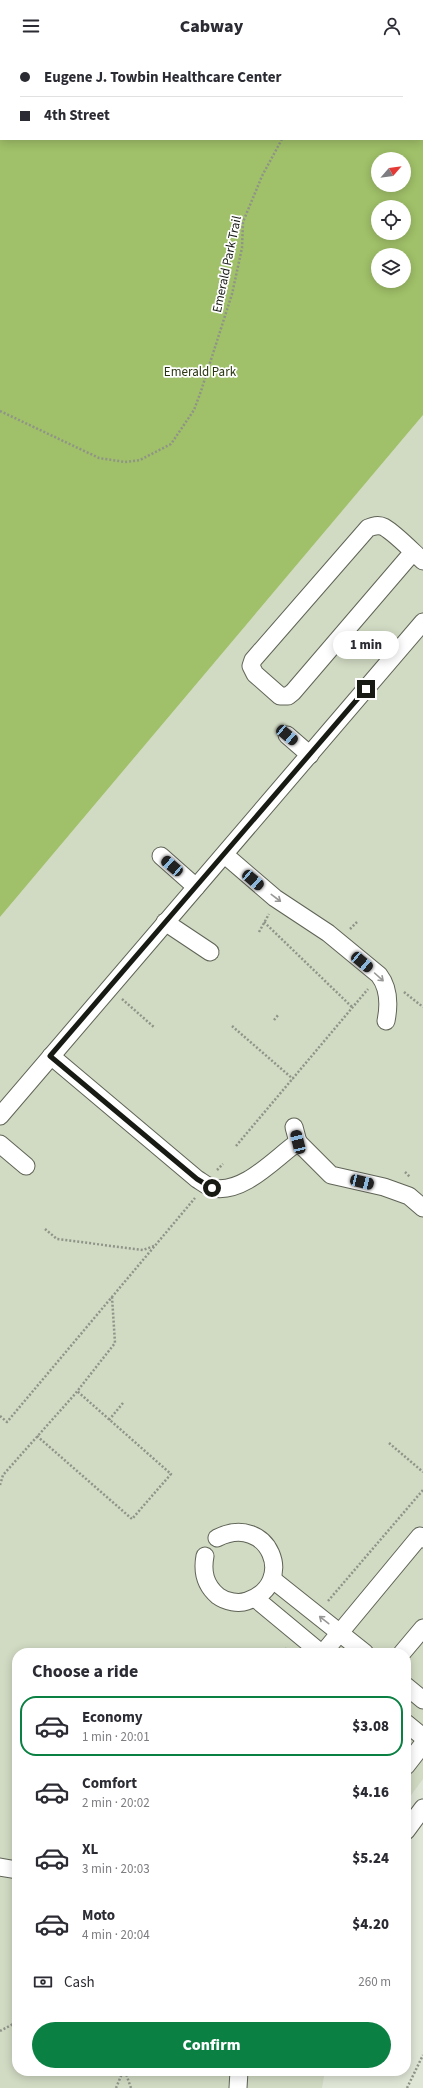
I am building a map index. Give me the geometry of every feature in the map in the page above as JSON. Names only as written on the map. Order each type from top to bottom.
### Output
[{"type":"street","points":[[376,525],[383,527],[418,556],[288,696],[280,696],[255,674],[251,666],[253,660],[368,528],[376,525]]},
{"type":"street","points":[[0,1116],[423,622]]},
{"type":"street","points":[[287,735],[310,754]]},
{"type":"street","points":[[225,855],[275,898],[328,933],[379,975],[386,984],[388,1011],[386,1021]]},
{"type":"street","points":[[161,856],[196,887]]},
{"type":"street","points":[[166,922],[210,952]]},
{"type":"street","points":[[50,1056],[197,1179],[212,1188],[230,1189],[246,1182],[296,1134],[331,1174],[384,1187],[409,1196],[423,1208]]},
{"type":"street","points":[[0,1144],[26,1166]]},
{"type":"street","points":[[205,1556],[203,1568],[205,1580],[211,1590],[220,1598],[238,1602],[256,1599],[263,1594],[272,1579],[274,1568],[273,1557],[268,1547],[260,1538],[250,1533],[227,1533],[217,1538]]},
{"type":"street","points":[[326,1648],[420,1536],[423,1539]]},
{"type":"street","points":[[272,1579],[359,1648]]},
{"type":"street","points":[[256,1599],[316,1648]]},
{"type":"street","points":[[406,1648],[423,1628]]},
{"type":"street","points":[[411,1690],[423,1700]]},
{"type":"street","points":[[411,1727],[423,1737]]},
{"type":"street","points":[[411,1760],[423,1744]]},
{"type":"street","points":[[411,1824],[423,1808]]},
{"type":"street","points":[[0,1867],[12,1869]]},
{"type":"street","points":[[238,2088],[239,2076]]},
{"type":"path","name":"Emerald Park Trail","points":[[0,411],[98,458],[125,462],[140,460],[171,444],[194,410],[199,397],[232,294],[242,248],[243,222],[262,176],[281,140]]},
{"type":"path","points":[[264,922],[352,1007]]},
{"type":"path","points":[[236,1146],[294,1079],[371,985]]},
{"type":"path","points":[[117,995],[155,1028]]},
{"type":"path","points":[[274,1020],[279,1014]]},
{"type":"path","points":[[232,1026],[294,1079]]},
{"type":"path","points":[[0,1416],[7,1422],[197,1196]]},
{"type":"path","points":[[45,1229],[57,1239],[143,1250],[155,1246]]},
{"type":"path","points":[[0,1485],[4,1475],[77,1391],[115,1343],[112,1297]]},
{"type":"path","points":[[37,1436],[132,1519],[171,1474],[77,1391]]},
{"type":"path","points":[[109,1420],[123,1403]]},
{"type":"path","points":[[389,1444],[423,1472]]},
{"type":"path","points":[[324,1606],[423,1490]]},
{"type":"path","points":[[0,2031],[12,2025]]},
{"type":"path","points":[[407,2088],[423,2055]]},
{"type":"path","points":[[116,2088],[122,2076]]},
{"type":"path","points":[[126,2076],[131,2088]]},
{"type":"shaded area","points":[[423,415],[423,1779],[411,1795],[411,1648],[12,1648],[12,2076],[324,2076],[322,2088],[0,2088],[0,917]]},
{"type":"green space","name":"Emerald Park","points":[[0,140],[423,140],[423,415],[0,917]]},
{"type":"route","points":[[212,1188],[197,1179],[50,1056],[162,925],[225,855],[366,689]]}]
